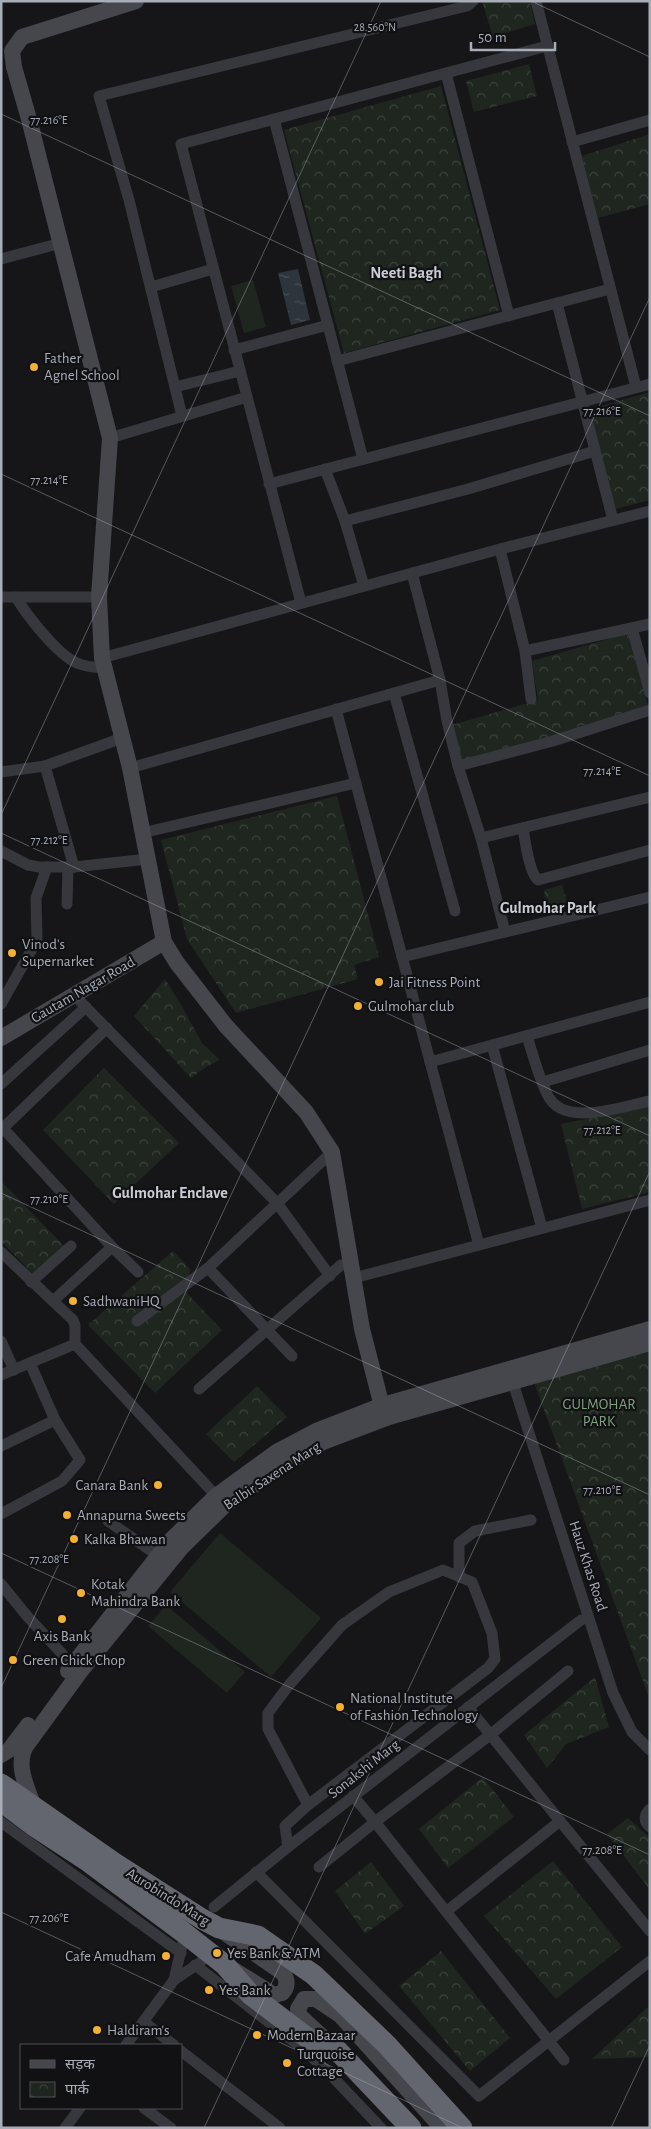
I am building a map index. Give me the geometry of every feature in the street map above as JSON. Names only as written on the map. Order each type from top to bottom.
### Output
[{"type":"highway","name":"Aurobindo Marg","points":[[1,1784],[178,1904],[219,1928],[258,1936],[314,1974],[387,2045],[462,2128]]},
{"type":"highway","name":"Aurobindo Marg","points":[[1,1801],[34,1836],[212,1962],[251,1995],[309,2039],[338,2051],[411,2128]]},
{"type":"street","points":[[136,1],[22,37],[12,50],[14,67],[110,438],[99,597],[103,662],[130,768],[164,942],[226,1026],[306,1112],[332,1152],[362,1329],[384,1411]]},
{"type":"street","points":[[182,416],[129,200],[99,96],[467,6],[473,1]]},
{"type":"street","points":[[536,1],[636,387]]},
{"type":"street","points":[[300,604],[181,144],[548,46]]},
{"type":"street","points":[[446,74],[509,316]]},
{"type":"street","points":[[274,119],[363,459]]},
{"type":"street","points":[[572,142],[650,120]]},
{"type":"street","points":[[1,259],[61,243]]},
{"type":"street","points":[[151,287],[213,269]]},
{"type":"street","points":[[337,361],[610,289]]},
{"type":"street","points":[[557,303],[613,520]]},
{"type":"street","points":[[234,350],[328,325]]},
{"type":"street","points":[[175,388],[240,371]]},
{"type":"street","points":[[269,484],[650,384]]},
{"type":"street","points":[[110,438],[247,398]]},
{"type":"street","points":[[345,521],[468,489],[595,451]]},
{"type":"street","points":[[325,469],[345,521],[364,586]]},
{"type":"street","points":[[16,597],[22,609],[63,655],[76,663],[90,668],[103,662],[364,586],[650,511]]},
{"type":"street","points":[[500,549],[525,651],[531,699]]},
{"type":"street","points":[[412,573],[440,680],[447,721],[458,766],[481,838],[505,932]]},
{"type":"street","points":[[1,597],[99,597]]},
{"type":"street","points":[[525,651],[650,624]]},
{"type":"street","points":[[632,628],[650,693]]},
{"type":"street","points":[[130,768],[440,680]]},
{"type":"street","points":[[394,693],[455,911]]},
{"type":"street","points":[[336,710],[479,1245]]},
{"type":"street","points":[[458,766],[553,741],[650,710]]},
{"type":"street","points":[[1,772],[45,766],[122,738]]},
{"type":"street","points":[[45,766],[71,867],[67,904]]},
{"type":"street","points":[[142,833],[356,783]]},
{"type":"street","points":[[481,838],[650,797]]},
{"type":"street","points":[[523,828],[535,878],[538,880],[650,850]]},
{"type":"street","points":[[1,850],[28,865],[47,867],[71,867],[148,859]]},
{"type":"street","points":[[1,1004],[37,940],[36,898],[47,867]]},
{"type":"street","points":[[402,957],[650,897]]},
{"type":"street","name":"Gautam Nagar Road","points":[[1,1038],[164,942]]},
{"type":"street","points":[[74,995],[277,1203],[330,1276]]},
{"type":"street","points":[[430,1062],[650,1002]]},
{"type":"street","points":[[1,1084],[86,1007]]},
{"type":"street","points":[[107,1028],[2,1128],[112,1247],[138,1272]]},
{"type":"street","points":[[527,1036],[548,1096],[559,1108],[572,1113],[592,1113],[650,1102]]},
{"type":"street","points":[[492,1045],[542,1228]]},
{"type":"street","points":[[543,1082],[650,1050]]},
{"type":"street","points":[[137,1321],[208,1268],[332,1152]]},
{"type":"street","points":[[199,1389],[341,1265],[353,1270],[479,1245],[650,1200]]},
{"type":"street","points":[[31,1282],[71,1246]]},
{"type":"street","points":[[53,1301],[112,1247]]},
{"type":"street","points":[[4,1259],[73,1320],[76,1325],[75,1344],[220,1501]]},
{"type":"street","points":[[208,1268],[292,1356]]},
{"type":"street","name":"Balbir Saxena Marg","points":[[511,1376],[650,1329]]},
{"type":"street","points":[[1,1341],[14,1370]]},
{"type":"street","name":"Balbir Saxena Marg","points":[[76,1669],[220,1501],[278,1451],[298,1439],[384,1411],[511,1376],[650,1343]]},
{"type":"street","points":[[1,1376],[75,1344]]},
{"type":"street","points":[[1,1514],[62,1480],[80,1460],[55,1420],[30,1363]]},
{"type":"street","name":"Hauz Khas Road","points":[[511,1376],[613,1692],[632,1732],[650,1750]]},
{"type":"street","points":[[1,1446],[55,1420]]},
{"type":"street","name":"Balbir Saxena Marg","points":[[1,1755],[22,1742],[158,1555],[198,1512],[220,1501]]},
{"type":"street","points":[[459,1577],[459,1543],[475,1531],[531,1520]]},
{"type":"street","points":[[108,1521],[158,1555]]},
{"type":"street","points":[[288,1847],[285,1826],[308,1805],[488,1668],[495,1659],[492,1633],[472,1582],[443,1570],[389,1592],[342,1625],[289,1685],[268,1713],[268,1729],[308,1805]]},
{"type":"street","points":[[1,1584],[11,1598],[76,1669]]},
{"type":"street","name":"Sonakshi Marg","points":[[214,1908],[352,1796],[581,1620]]},
{"type":"street","points":[[319,1867],[490,1735],[568,1671]]},
{"type":"street","points":[[468,1707],[650,1931]]},
{"type":"street","name":"Balbir Saxena Marg","points":[[22,1742],[21,1766],[34,1807]]},
{"type":"street","points":[[352,1796],[447,1911],[564,2060]]},
{"type":"street","points":[[650,1809],[645,1822],[650,1826]]},
{"type":"street","points":[[447,1911],[560,1821]]},
{"type":"street","points":[[1,1822],[34,1836]]},
{"type":"street","points":[[256,1872],[479,2096],[650,1961]]},
{"type":"street","points":[[212,1962],[258,1984],[269,1994],[278,1995],[287,1986],[286,1977],[283,1973],[219,1928]]},
{"type":"street","points":[[127,2044],[174,1980],[182,1942]]},
{"type":"street","points":[[174,1980],[212,1962]]},
{"type":"street","points":[[212,1962],[330,2074],[381,2128]]},
{"type":"street","points":[[338,2051],[300,2016],[298,2009],[304,1999],[316,1999],[340,2015],[442,2128]]},
{"type":"street","points":[[144,2022],[173,2044]]},
{"type":"street","points":[[182,2052],[280,2128]]},
{"type":"street","points":[[65,2128],[79,2109]]},
{"type":"street","points":[[145,2109],[171,2128]]},
{"type":"green space","points":[[482,1],[530,1],[535,24],[493,37]]},
{"type":"green space","points":[[529,64],[537,96],[474,112],[466,81]]},
{"type":"green space","points":[[441,86],[500,310],[344,353],[284,130]]},
{"type":"green space","points":[[650,134],[650,204],[598,218],[582,156]]},
{"type":"green space","points":[[253,280],[266,327],[244,333],[231,286]]},
{"type":"green space","points":[[650,392],[650,500],[615,509],[587,410]]},
{"type":"green space","points":[[629,633],[648,706],[523,745],[461,762],[452,725],[538,700],[532,661]]},
{"type":"green space","points":[[337,796],[379,957],[354,965],[358,979],[236,1013],[187,939],[161,840]]},
{"type":"green space","points":[[562,885],[568,904],[547,912],[544,890]]},
{"type":"green space","points":[[165,979],[202,1043],[220,1060],[191,1078],[134,1016]]},
{"type":"green space","points":[[104,1068],[179,1143],[114,1204],[43,1130]]},
{"type":"green space","points":[[650,1106],[650,1192],[582,1209],[561,1124]]},
{"type":"green space","points":[[1,1181],[66,1248],[36,1277],[1,1241]]},
{"type":"green space","points":[[173,1251],[191,1270],[183,1289],[222,1330],[155,1393],[88,1325]]},
{"type":"green space","name":"GULMOHAR PARK","points":[[650,1342],[650,1694],[648,1695],[535,1385],[537,1377]]},
{"type":"green space","points":[[257,1386],[287,1417],[234,1462],[206,1434]]},
{"type":"green space","points":[[220,1533],[321,1618],[271,1677],[170,1592]]},
{"type":"green space","points":[[166,1605],[245,1672],[227,1693],[148,1626]]},
{"type":"green space","points":[[595,1677],[609,1727],[566,1744],[547,1768],[524,1735]]},
{"type":"green space","points":[[483,1777],[514,1817],[448,1868],[419,1829]]},
{"type":"green space","points":[[628,1818],[650,1838],[650,1890],[607,1834]]},
{"type":"green space","points":[[553,1861],[622,1947],[556,1999],[484,1916]]},
{"type":"green space","points":[[371,1862],[404,1906],[365,1934],[335,1891]]},
{"type":"green space","points":[[441,1951],[510,2038],[470,2071],[399,1986]]},
{"type":"green space","points":[[650,2005],[650,2057],[592,2059]]},
{"type":"water","points":[[298,269],[310,320],[291,325],[278,273]]},
{"type":"place","name":"Father Agnel School","points":[[34,367]]},
{"type":"place","name":"Vinod's Supernarket","points":[[12,953]]},
{"type":"place","name":"Jai Fitness Point","points":[[379,982]]},
{"type":"place","name":"Gulmohar club","points":[[358,1006]]},
{"type":"place","name":"SadhwaniHQ","points":[[73,1301]]},
{"type":"place","name":"Canara Bank","points":[[158,1485]]},
{"type":"place","name":"Annapurna Sweets","points":[[67,1515]]},
{"type":"place","name":"Kalka Bhawan","points":[[74,1539]]},
{"type":"place","name":"Kotak Mahindra Bank","points":[[81,1593]]},
{"type":"place","name":"Axis Bank","points":[[62,1619]]},
{"type":"place","name":"Green Chick Chop","points":[[13,1660]]},
{"type":"place","name":"National Institute of Fashion Technology","points":[[340,1707]]},
{"type":"place","name":"Yes Bank & ATM","points":[[217,1953]]},
{"type":"place","name":"Cafe Amudham","points":[[166,1956]]},
{"type":"place","name":"Yes Bank","points":[[209,1990]]},
{"type":"place","name":"Haldiram's","points":[[97,2030]]},
{"type":"place","name":"Modern Bazaar","points":[[257,2035]]},
{"type":"place","name":"Turquoise Cottage","points":[[287,2063]]},
{"type":"district","name":"Neeti Bagh","points":[[406,273]]},
{"type":"district","name":"Gulmohar Park","points":[[548,908]]},
{"type":"district","name":"Gulmohar Enclave","points":[[170,1193]]}]
